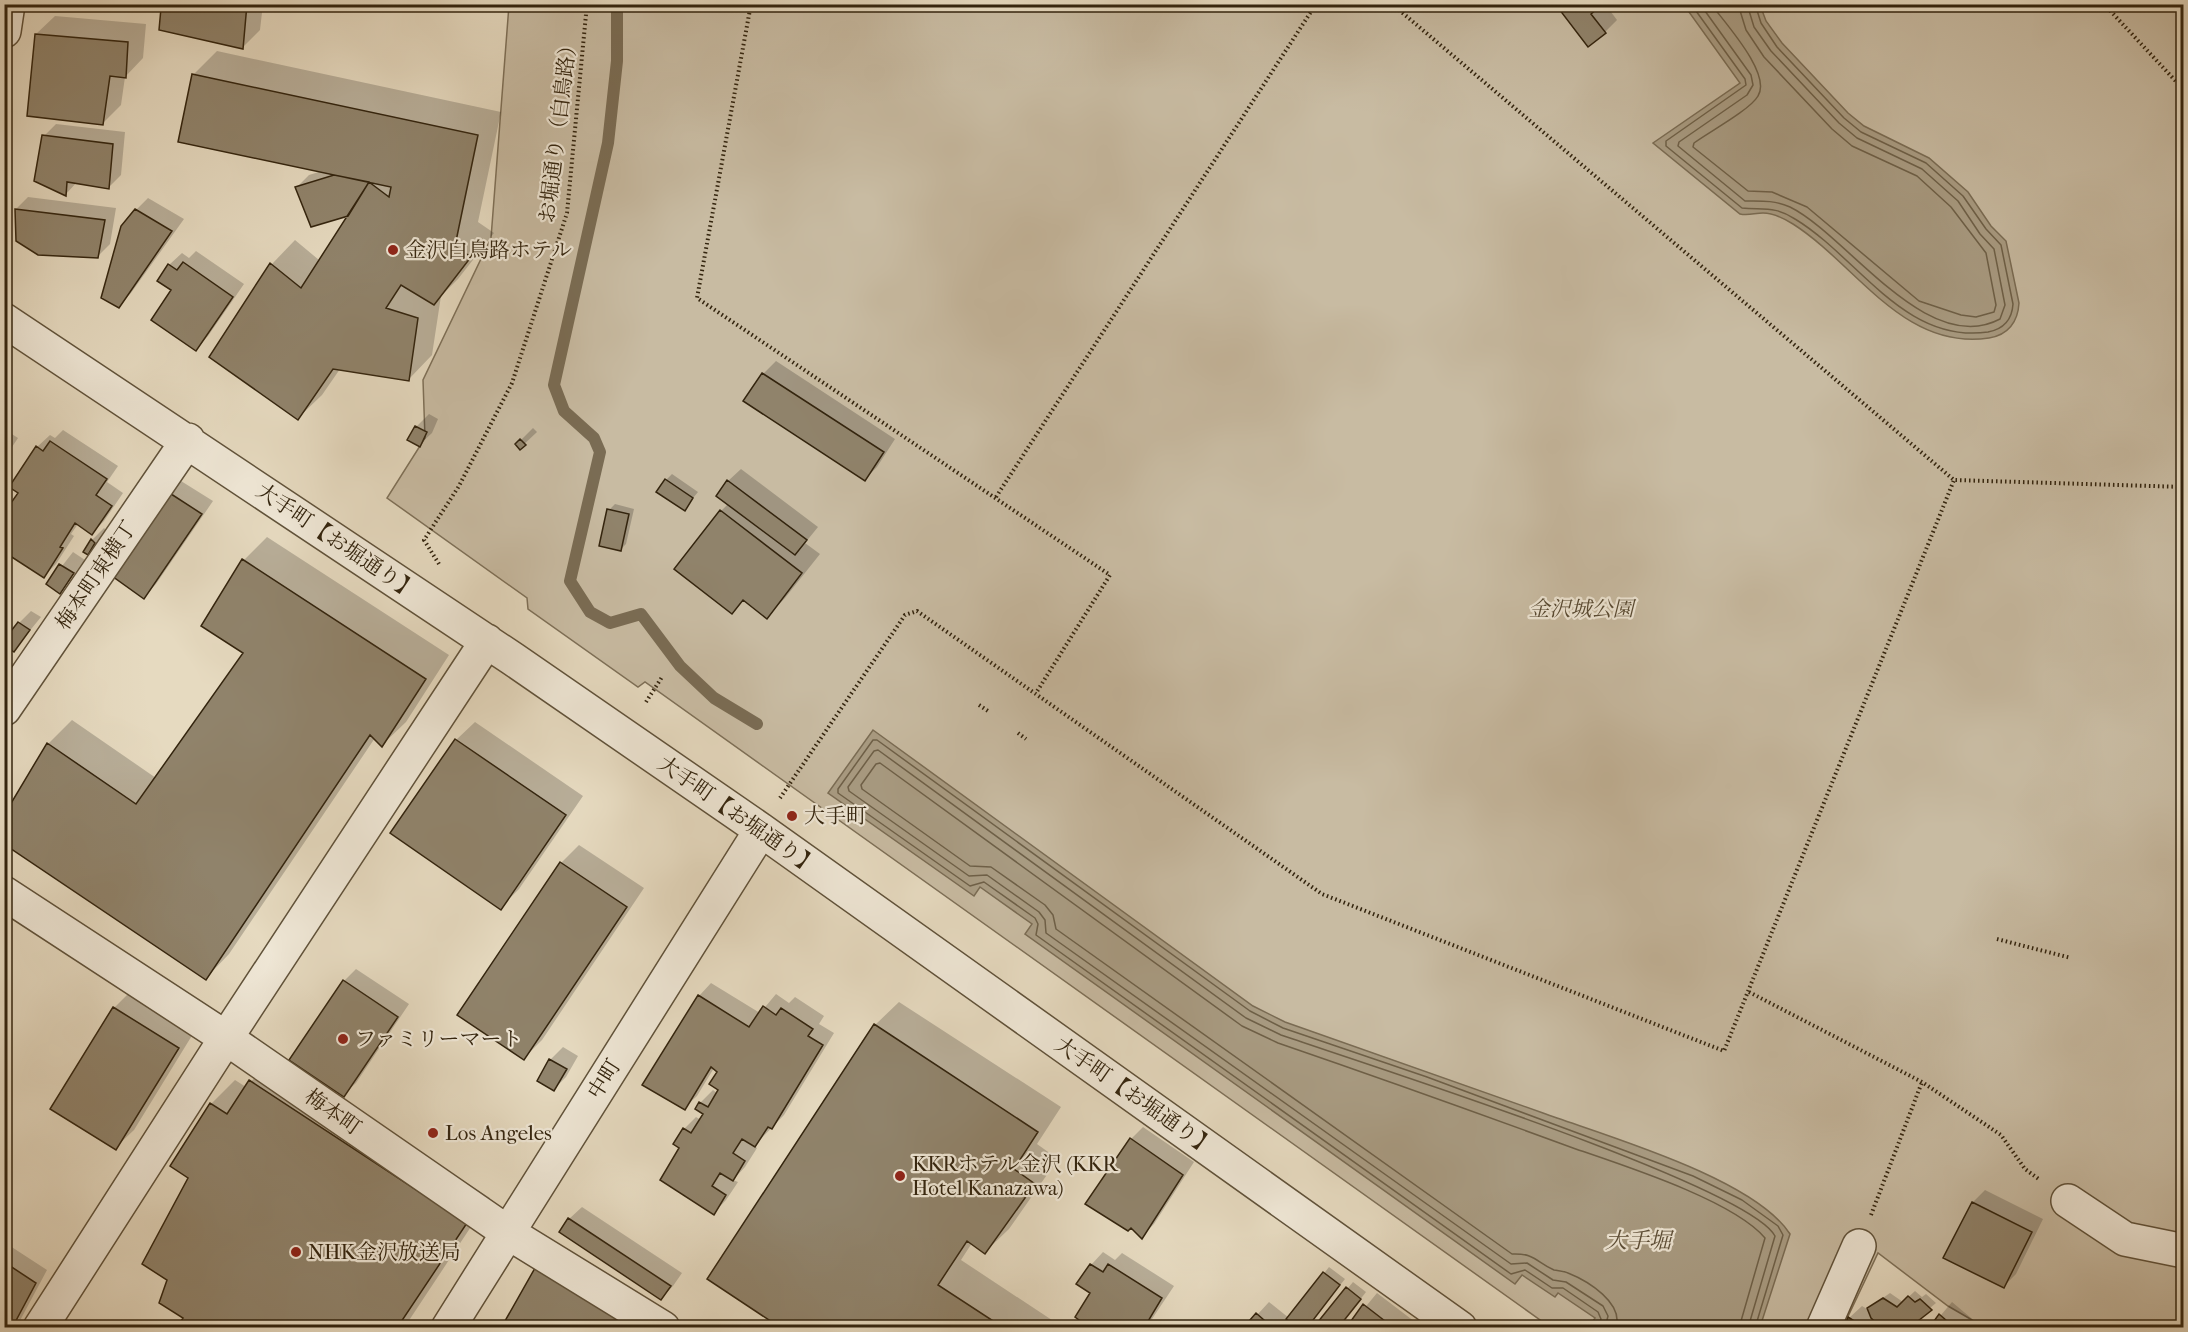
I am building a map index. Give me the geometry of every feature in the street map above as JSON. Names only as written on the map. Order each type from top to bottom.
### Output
[{"type":"street","points":[[4,30],[8,4]]},
{"type":"street","name":"大手町【お堀通り】","points":[[4,320],[188,440],[487,641],[761,830],[1452,1325]]},
{"type":"street","name":"梅本町東横丁","points":[[4,709],[188,440]]},
{"type":"street","points":[[40,1328],[226,1038],[487,641]]},
{"type":"street","name":"中町","points":[[448,1328],[761,830]]},
{"type":"street","name":"梅本町","points":[[4,893],[226,1038],[507,1232],[663,1328]]},
{"type":"street","points":[[2068,1201],[2125,1239],[2184,1251]]},
{"type":"street","points":[[1823,1328],[1859,1246]]},
{"type":"path","name":"お堀通り（白鳥路）","points":[[443,570],[424,540],[459,486],[512,383],[567,213],[587,4]]},
{"type":"path","points":[[751,4],[697,298],[1110,575],[1036,693]]},
{"type":"path","points":[[996,497],[1316,4]]},
{"type":"path","points":[[1392,4],[1954,480],[2184,487]]},
{"type":"path","points":[[2104,4],[2184,90]]},
{"type":"path","points":[[761,830],[810,750],[905,615],[917,611],[1322,894],[1724,1051],[1954,480]]},
{"type":"path","points":[[646,702],[662,678]]},
{"type":"path","points":[[979,705],[988,711]]},
{"type":"path","points":[[1018,733],[1026,739]]},
{"type":"path","points":[[1997,939],[2071,958]]},
{"type":"path","points":[[1749,992],[1922,1083],[2001,1135],[2025,1169],[2068,1201]]},
{"type":"path","points":[[1859,1246],[1922,1083]]},
{"type":"green space","name":"金沢城公園","points":[[509,5],[2183,5],[2183,1327],[1984,1327],[1948,1306],[1878,1253],[1843,1327],[1550,1327],[645,682],[638,687],[528,609],[527,598],[387,498],[425,438],[423,380],[491,238]]},
{"type":"water","points":[[1684,5],[1760,5],[1766,21],[1782,43],[1848,113],[1864,126],[1929,158],[1968,192],[1991,226],[2006,241],[2019,303],[2017,316],[2007,331],[1989,338],[1958,338],[1931,331],[1906,318],[1882,301],[1816,241],[1793,224],[1767,213],[1740,214],[1653,143],[1740,83]]},
{"type":"water","name":"大手堀","points":[[873,730],[1253,1006],[1285,1022],[1677,1161],[1745,1195],[1772,1214],[1790,1234],[1760,1327],[1589,1327],[1595,1318],[1558,1293],[1555,1297],[1522,1275],[1515,1284],[1025,934],[1032,924],[980,887],[974,896],[828,793]]},
{"type":"building","points":[[147,4],[247,4],[243,49],[159,30],[161,8]]},
{"type":"building","points":[[1566,4],[1603,4],[1591,14],[1606,33],[1588,47],[1559,9]]},
{"type":"building","points":[[35,34],[128,42],[126,78],[110,76],[103,125],[27,116]]},
{"type":"building","name":"金沢白鳥路ホテル","points":[[192,74],[478,135],[455,246],[471,257],[434,305],[401,285],[386,308],[418,318],[409,381],[333,369],[298,420],[209,357],[270,263],[301,288],[369,182],[178,142]],"holes":[[[370,182],[391,187],[389,197]]]},
{"type":"building","points":[[42,135],[113,144],[109,189],[67,182],[66,196],[34,181]]},
{"type":"building","points":[[334,175],[369,182],[348,216],[311,227],[295,187]]},
{"type":"building","points":[[15,209],[105,220],[98,258],[38,255],[16,241]]},
{"type":"building","points":[[135,209],[172,231],[119,308],[101,298],[121,226]]},
{"type":"building","points":[[183,262],[233,297],[196,351],[151,320],[171,290],[157,281],[168,264],[177,270]]},
{"type":"building","points":[[762,373],[884,452],[865,481],[743,401]]},
{"type":"building","points":[[415,426],[427,432],[420,447],[407,440]]},
{"type":"building","points":[[520,439],[526,445],[520,450],[515,444]]},
{"type":"building","points":[[50,441],[107,479],[96,495],[112,506],[92,535],[75,523],[60,547],[63,548],[44,578],[4,552],[4,513],[18,493],[9,487],[36,446],[43,451]]},
{"type":"building","points":[[665,479],[693,498],[685,511],[656,492]]},
{"type":"building","points":[[727,480],[807,540],[795,555],[716,496]]},
{"type":"building","points":[[168,492],[202,514],[144,599],[112,576]]},
{"type":"building","points":[[607,509],[629,514],[621,551],[599,546]]},
{"type":"building","points":[[720,510],[802,573],[767,619],[743,600],[732,614],[674,569]]},
{"type":"building","points":[[91,539],[95,543],[88,555],[83,552]]},
{"type":"building","points":[[242,559],[426,679],[382,747],[370,735],[206,980],[4,844],[4,815],[47,743],[136,804],[243,653],[201,626]]},
{"type":"building","points":[[59,564],[74,573],[60,594],[46,584]]},
{"type":"building","points":[[18,622],[30,630],[14,652],[4,645],[4,640]]},
{"type":"building","points":[[455,739],[566,815],[501,910],[390,833]]},
{"type":"building","points":[[560,862],[627,907],[524,1060],[457,1015]]},
{"type":"building","name":"ファミリーマート","points":[[343,980],[398,1017],[344,1097],[289,1060]]},
{"type":"building","points":[[698,995],[749,1027],[763,1006],[776,1015],[781,1008],[813,1029],[808,1036],[823,1045],[772,1129],[768,1127],[755,1147],[742,1139],[733,1153],[745,1161],[733,1181],[720,1173],[712,1186],[726,1195],[714,1215],[660,1180],[679,1148],[673,1144],[683,1128],[691,1133],[703,1114],[695,1109],[699,1102],[708,1107],[718,1090],[709,1084],[717,1072],[711,1067],[685,1110],[642,1085]]},
{"type":"building","points":[[113,1007],[179,1048],[116,1150],[50,1109]]},
{"type":"building","name":"KKRホテル金沢 (KKR Hotel Kanazawa)","points":[[874,1024],[1038,1132],[1014,1169],[1035,1184],[985,1254],[967,1241],[938,1285],[1004,1328],[781,1328],[707,1279]]},
{"type":"building","points":[[549,1059],[567,1069],[554,1091],[537,1081]]},
{"type":"building","points":[[249,1080],[467,1223],[397,1328],[177,1328],[183,1318],[159,1303],[167,1280],[142,1264],[188,1178],[170,1166],[210,1103],[227,1114]]},
{"type":"building","points":[[1130,1138],[1183,1175],[1142,1239],[1131,1228],[1128,1231],[1085,1204]]},
{"type":"building","points":[[1972,1202],[2032,1232],[2004,1288],[1943,1258]]},
{"type":"building","points":[[568,1218],[671,1286],[661,1300],[559,1232]]},
{"type":"building","points":[[4,1262],[36,1283],[12,1328],[4,1328]]},
{"type":"building","points":[[1090,1264],[1103,1272],[1108,1264],[1162,1298],[1144,1328],[1090,1328],[1075,1317],[1090,1293],[1076,1284]]},
{"type":"building","points":[[535,1268],[620,1316],[613,1328],[501,1328]]},
{"type":"building","points":[[1323,1272],[1340,1285],[1307,1328],[1298,1328],[1286,1319]]},
{"type":"building","points":[[1346,1287],[1361,1299],[1338,1328],[1313,1328]]},
{"type":"building","points":[[1908,1296],[1915,1302],[1920,1299],[1932,1310],[1909,1328],[1882,1328],[1871,1318],[1867,1308],[1883,1298],[1897,1307]]},
{"type":"building","points":[[1363,1304],[1394,1328],[1346,1328]]},
{"type":"building","points":[[1256,1313],[1273,1328],[1243,1328]]},
{"type":"building","points":[[1939,1314],[1955,1328],[1929,1328]]},
{"type":"building","points":[[1848,1317],[1865,1328],[1845,1328]]},
{"type":"waterway","points":[[617,4],[617,61],[608,143],[554,385],[564,411],[594,438],[600,452],[570,581],[590,612],[610,623],[641,614],[680,666],[714,698],[757,724]]},
{"type":"place","name":"金沢白鳥路ホテル","points":[[393,250]]},
{"type":"place","name":"大手町","points":[[792,816]]},
{"type":"place","name":"ファミリーマート","points":[[343,1039]]},
{"type":"place","name":"Los Angeles","points":[[433,1133]]},
{"type":"place","name":"KKRホテル金沢 (KKR Hotel Kanazawa)","points":[[900,1176]]},
{"type":"place","name":"NHK金沢放送局","points":[[296,1252]]}]
